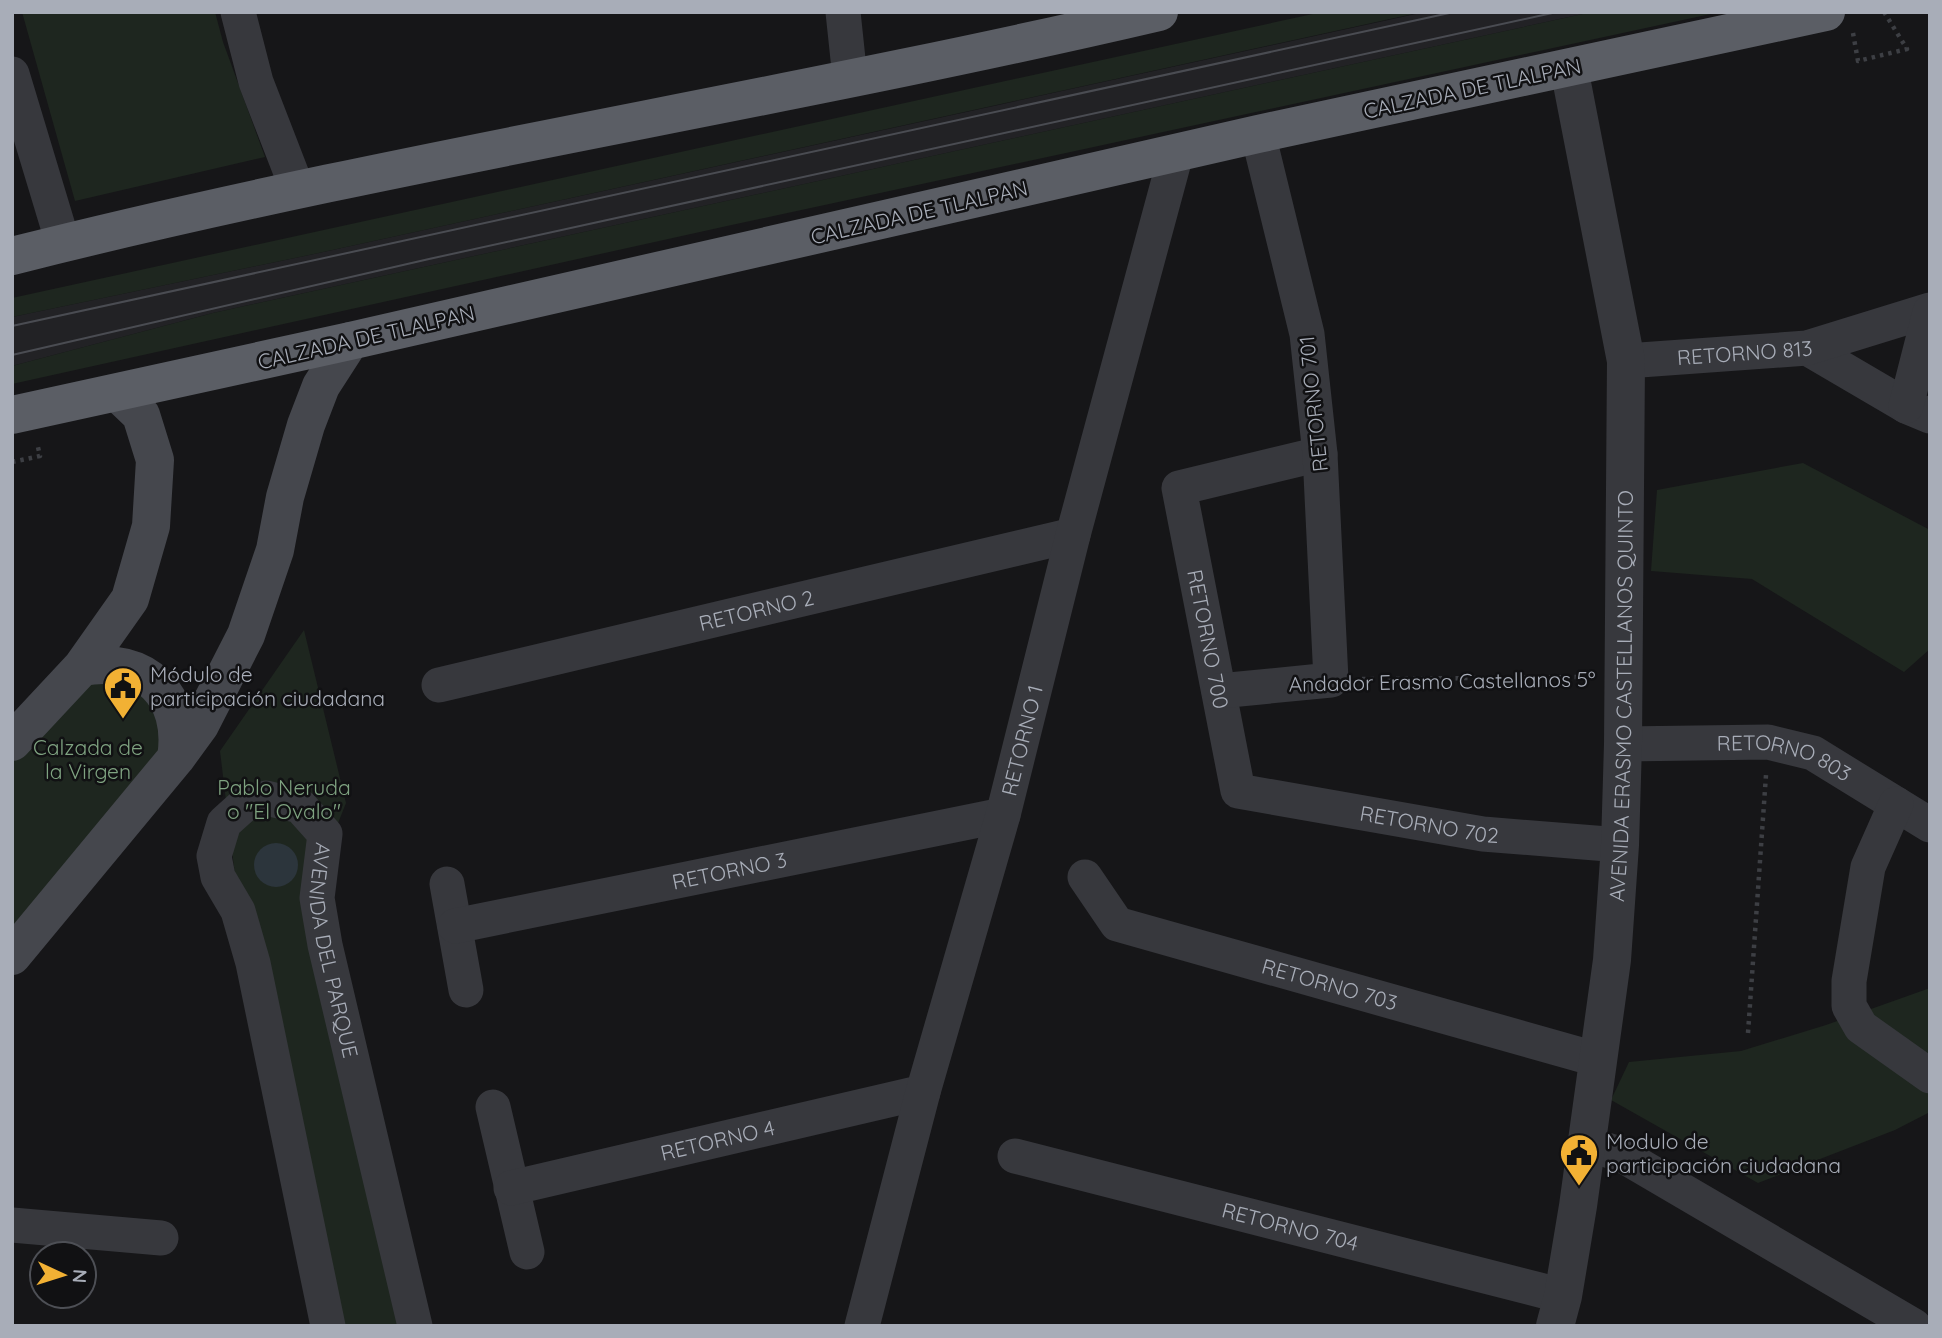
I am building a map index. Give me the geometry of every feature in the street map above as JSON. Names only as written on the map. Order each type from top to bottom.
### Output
[{"type":"highway","points":[[12,256],[297,188],[850,78],[1093,20],[1159,12]]},
{"type":"highway","name":"CALZADA DE TLALPAN","points":[[12,415],[350,341],[1258,134],[1826,12]]},
{"type":"main road","points":[[12,956],[176,758],[200,725],[246,635],[275,550],[285,497],[306,425],[321,386],[350,341]]},
{"type":"main road","points":[[12,742],[82,667],[130,599],[151,526],[155,460],[141,415],[118,393]]},
{"type":"main road","points":[[82,667],[99,664],[132,669],[160,688],[171,704],[177,721],[179,740],[176,758]]},
{"type":"street","points":[[238,12],[256,82],[297,188]]},
{"type":"street","points":[[843,12],[850,78]]},
{"type":"street","name":"AVENIDA ERASMO CASTELLANOS QUINTO","points":[[1559,1311],[1587,1144],[1612,960],[1620,845],[1624,677],[1626,361],[1569,68]]},
{"type":"street","points":[[12,74],[63,243]]},
{"type":"street","name":"RETORNO 701","points":[[1258,134],[1307,334],[1320,454],[1331,680]]},
{"type":"street","name":"RETORNO 1","points":[[862,1326],[923,1093],[1003,815],[1073,536],[1176,154]]},
{"type":"street","points":[[1807,348],[1930,311],[1918,411]]},
{"type":"street","name":"RETORNO 813","points":[[1626,361],[1807,348],[1918,411]]},
{"type":"street","name":"RETORNO 700","points":[[1238,791],[1179,488],[1320,454]]},
{"type":"street","name":"RETORNO 2","points":[[439,685],[1073,536]]},
{"type":"street","name":"Andador Erasmo Castellanos 5º","points":[[1219,691],[1331,680]]},
{"type":"street","name":"RETORNO 803","points":[[1623,744],[1768,742],[1813,753],[1930,825]]},
{"type":"street","name":"RETORNO 702","points":[[1238,791],[1483,834],[1620,845]]},
{"type":"street","name":"AVENIDA DEL PARQUE","points":[[328,1326],[253,963],[238,911],[218,877],[214,856],[224,823],[245,804],[266,798],[300,806],[325,834],[317,898],[323,933],[415,1326]]},
{"type":"street","points":[[1896,804],[1868,867],[1849,981],[1849,1006],[1861,1027],[1930,1076]]},
{"type":"street","name":"RETORNO 3","points":[[455,926],[1003,815]]},
{"type":"street","name":"RETORNO 703","points":[[1085,877],[1117,924],[1598,1060]]},
{"type":"street","points":[[447,884],[466,990]]},
{"type":"street","name":"RETORNO 4","points":[[512,1188],[923,1093]]},
{"type":"street","points":[[494,1107],[527,1252]]},
{"type":"street","points":[[1587,1144],[1620,1154],[1914,1326]]},
{"type":"street","name":"RETORNO 704","points":[[1016,1156],[1559,1311]]},
{"type":"street","points":[[12,1225],[160,1238]]},
{"type":"path","points":[[1858,61],[1907,49],[1884,12]]},
{"type":"path","points":[[12,462],[40,456]]},
{"type":"path","name":"Andador Erasmo Castellanos 5º","points":[[1331,680],[1624,677]]},
{"type":"path","points":[[1748,1033],[1768,742]]},
{"type":"shaded area","points":[[1425,12],[1592,12],[213,313],[12,366],[12,317],[314,254]]},
{"type":"shaded area","points":[[276,843],[291,850],[298,865],[291,880],[276,887],[261,880],[254,865],[261,850]]},
{"type":"green space","points":[[22,12],[215,12],[223,42],[265,157],[75,201]]},
{"type":"green space","points":[[1322,12],[1422,12],[314,254],[12,317],[12,298]]},
{"type":"green space","points":[[1592,12],[1720,12],[727,226],[12,384],[12,366],[213,313]]},
{"type":"green space","points":[[1803,463],[1930,530],[1930,649],[1904,672],[1752,579],[1651,571],[1657,490]]},
{"type":"green space","name":"Pablo Neruda o \"El Ovalo\"","points":[[304,630],[346,803],[308,899],[402,1326],[341,1326],[237,892],[220,751]]},
{"type":"green space","name":"Calzada de la Virgen","points":[[82,667],[160,688],[175,758],[12,943],[12,748]]},
{"type":"green space","points":[[1930,988],[1930,1112],[1895,1130],[1758,1183],[1611,1100],[1629,1062],[1741,1051],[1826,1025]]},
{"type":"tram line","points":[[12,326],[1454,12]]},
{"type":"tram line","points":[[12,355],[429,259],[1557,12]]},
{"type":"place","name":"Módulo de participación ciudadana","points":[[123,720]]},
{"type":"place","name":"Modulo de participación ciudadana","points":[[1579,1187]]}]
